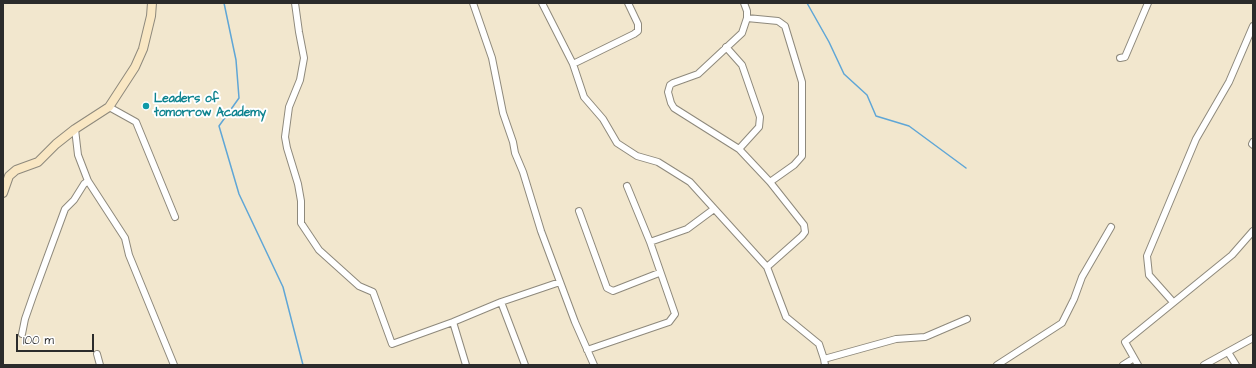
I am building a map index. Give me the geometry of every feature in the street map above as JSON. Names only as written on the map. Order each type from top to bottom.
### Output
[{"type":"street","points":[[3,193],[9,176],[16,170],[38,162],[56,144],[75,129],[109,107],[135,67],[142,49],[151,16],[152,3]]},
{"type":"street","points":[[295,3],[304,58],[300,80],[289,107],[285,137],[298,184],[301,201],[301,223],[319,250],[359,286],[373,292],[392,344],[453,322],[501,302],[560,282]]},
{"type":"street","points":[[473,3],[492,58],[515,154],[523,172],[538,223],[594,365]]},
{"type":"street","points":[[542,3],[573,64],[584,97],[603,119],[617,143],[637,156],[658,162],[690,182],[767,267],[786,317],[819,344],[825,362],[896,339],[925,337],[967,319]]},
{"type":"street","points":[[573,64],[638,31],[638,24],[628,3]]},
{"type":"street","points":[[744,3],[747,11],[747,18],[742,33],[698,74],[672,83],[668,92],[670,103],[674,108],[738,149],[770,182],[804,226],[805,232],[802,236],[767,267]]},
{"type":"street","points":[[1120,58],[1125,57],[1148,3]]},
{"type":"street","points":[[747,18],[778,21],[785,26],[802,82],[802,156],[794,165],[770,182]]},
{"type":"street","points":[[1173,302],[1149,275],[1147,256],[1196,139],[1228,82],[1253,26]]},
{"type":"street","points":[[726,47],[742,65],[760,117],[759,127],[738,149]]},
{"type":"street","points":[[109,107],[136,122],[175,217]]},
{"type":"street","points":[[75,129],[78,155],[88,181],[125,238],[129,256],[174,365]]},
{"type":"street","points":[[22,334],[25,318],[65,209],[74,200],[84,184],[88,181]]},
{"type":"street","points":[[587,350],[669,322],[675,314],[650,242],[627,186]]},
{"type":"street","points":[[650,242],[687,229],[714,209]]},
{"type":"street","points":[[579,211],[607,288],[613,291],[660,273]]},
{"type":"street","points":[[997,365],[1062,323],[1074,299],[1082,277],[1111,227]]},
{"type":"street","points":[[1138,365],[1125,342],[1232,255],[1253,231]]},
{"type":"street","points":[[501,302],[524,365]]},
{"type":"street","points":[[453,322],[466,365]]},
{"type":"street","points":[[1204,365],[1253,338]]},
{"type":"street","points":[[1228,352],[1236,365]]},
{"type":"street","points":[[97,354],[100,365]]},
{"type":"street","points":[[1123,365],[1134,358]]},
{"type":"waterway","points":[[224,3],[236,60],[239,98],[219,126],[239,194],[283,287],[303,365]]},
{"type":"waterway","points":[[807,3],[829,42],[844,74],[867,95],[876,116],[909,126],[966,168]]},
{"type":"place","name":"Leaders of tomorrow Academy","points":[[146,106]]}]
